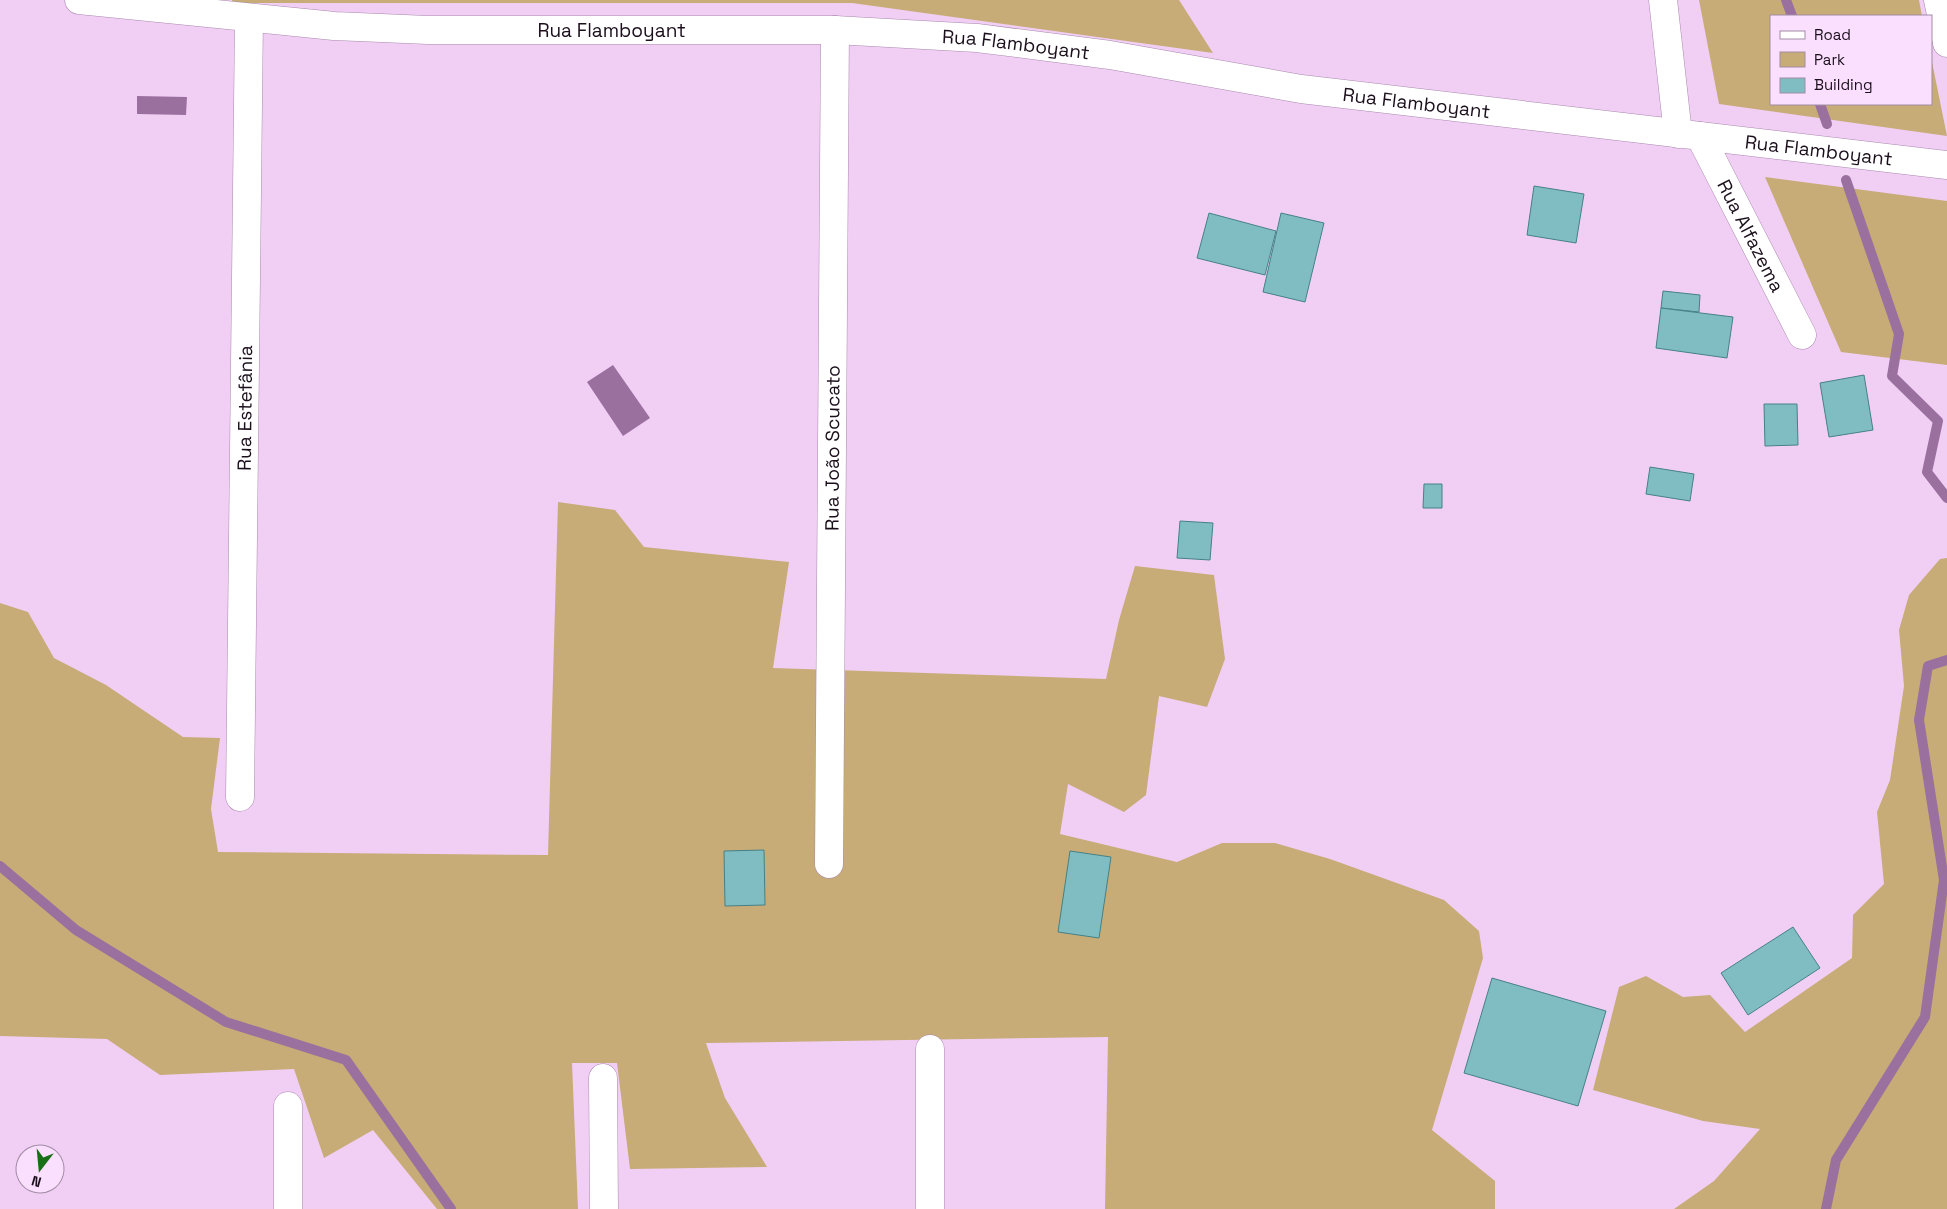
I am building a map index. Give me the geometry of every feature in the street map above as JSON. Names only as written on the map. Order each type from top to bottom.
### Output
[{"type":"street","name":"Rua Flamboyant","points":[[79,0],[196,6],[249,18],[334,26],[428,30],[834,30],[916,33],[1025,43],[1110,55],[1301,89],[1947,165]]},
{"type":"street","name":"Rua Alfazema","points":[[1663,0],[1689,135],[1802,335]]},
{"type":"street","points":[[1938,0],[1947,43]]},
{"type":"street","name":"Rua Estefânia","points":[[240,797],[249,18]]},
{"type":"street","name":"Rua João Scucato","points":[[829,864],[834,30]]},
{"type":"street","points":[[930,1049],[930,1209]]},
{"type":"street","points":[[603,1078],[604,1209]]},
{"type":"street","points":[[288,1106],[288,1209]]},
{"type":"green space","points":[[232,0],[1179,0],[1213,53],[852,3],[232,3]]},
{"type":"green space","points":[[1699,0],[1919,0],[1922,15],[1770,15],[1770,105],[1932,105],[1932,62],[1947,136],[1719,104]]},
{"type":"green space","points":[[1765,177],[1947,201],[1947,365],[1841,352]]},
{"type":"green space","points":[[558,502],[615,510],[644,547],[789,562],[773,668],[1106,679],[1119,620],[1135,566],[1214,575],[1225,659],[1207,707],[1159,696],[1146,795],[1124,812],[1068,784],[1060,834],[1177,862],[1222,843],[1275,843],[1330,859],[1444,900],[1479,931],[1483,958],[1432,1130],[1495,1181],[1495,1209],[1105,1209],[1108,1037],[706,1043],[725,1098],[767,1167],[630,1169],[617,1063],[572,1063],[578,1209],[437,1209],[373,1130],[324,1158],[294,1069],[160,1075],[107,1039],[0,1036],[0,603],[28,612],[54,658],[106,685],[183,737],[220,738],[211,809],[218,852],[548,855]]},
{"type":"green space","points":[[1947,558],[1947,1209],[1674,1209],[1714,1181],[1760,1129],[1703,1121],[1593,1090],[1619,987],[1646,976],[1683,997],[1710,995],[1745,1032],[1852,958],[1853,915],[1884,884],[1877,812],[1890,780],[1904,686],[1899,630],[1909,595],[1940,559]]},
{"type":"shaded area","points":[[137,96],[187,97],[186,115],[137,114]]},
{"type":"shaded area","points":[[613,365],[650,418],[623,436],[587,382]]},
{"type":"building","points":[[1534,186],[1584,194],[1576,243],[1527,235]]},
{"type":"building","points":[[1209,213],[1276,231],[1265,275],[1197,258]]},
{"type":"building","points":[[1281,213],[1324,223],[1305,302],[1263,292]]},
{"type":"building","points":[[1663,291],[1700,295],[1699,312],[1661,308]]},
{"type":"building","points":[[1661,308],[1733,317],[1727,358],[1656,348]]},
{"type":"building","points":[[1864,375],[1873,430],[1829,437],[1820,383]]},
{"type":"building","points":[[1764,404],[1797,404],[1798,445],[1765,446]]},
{"type":"building","points":[[1650,467],[1694,474],[1690,501],[1646,494]]},
{"type":"building","points":[[1424,484],[1442,484],[1442,508],[1423,508]]},
{"type":"building","points":[[1180,521],[1213,523],[1210,560],[1177,558]]},
{"type":"building","points":[[764,850],[765,905],[725,906],[724,851]]},
{"type":"building","points":[[1070,851],[1111,857],[1099,938],[1058,932]]},
{"type":"building","points":[[1793,927],[1820,968],[1748,1015],[1721,973]]},
{"type":"building","points":[[1492,978],[1606,1011],[1578,1106],[1464,1073]]},
{"type":"waterway","points":[[1786,0],[1792,15]]},
{"type":"waterway","points":[[1820,105],[1827,124]]},
{"type":"waterway","points":[[1846,180],[1899,334],[1892,376],[1938,421],[1927,472],[1947,498]]},
{"type":"waterway","points":[[1826,1209],[1836,1160],[1925,1017],[1944,880],[1919,720],[1928,666],[1947,660]]},
{"type":"waterway","points":[[0,866],[76,930],[226,1022],[346,1060],[451,1209]]}]
